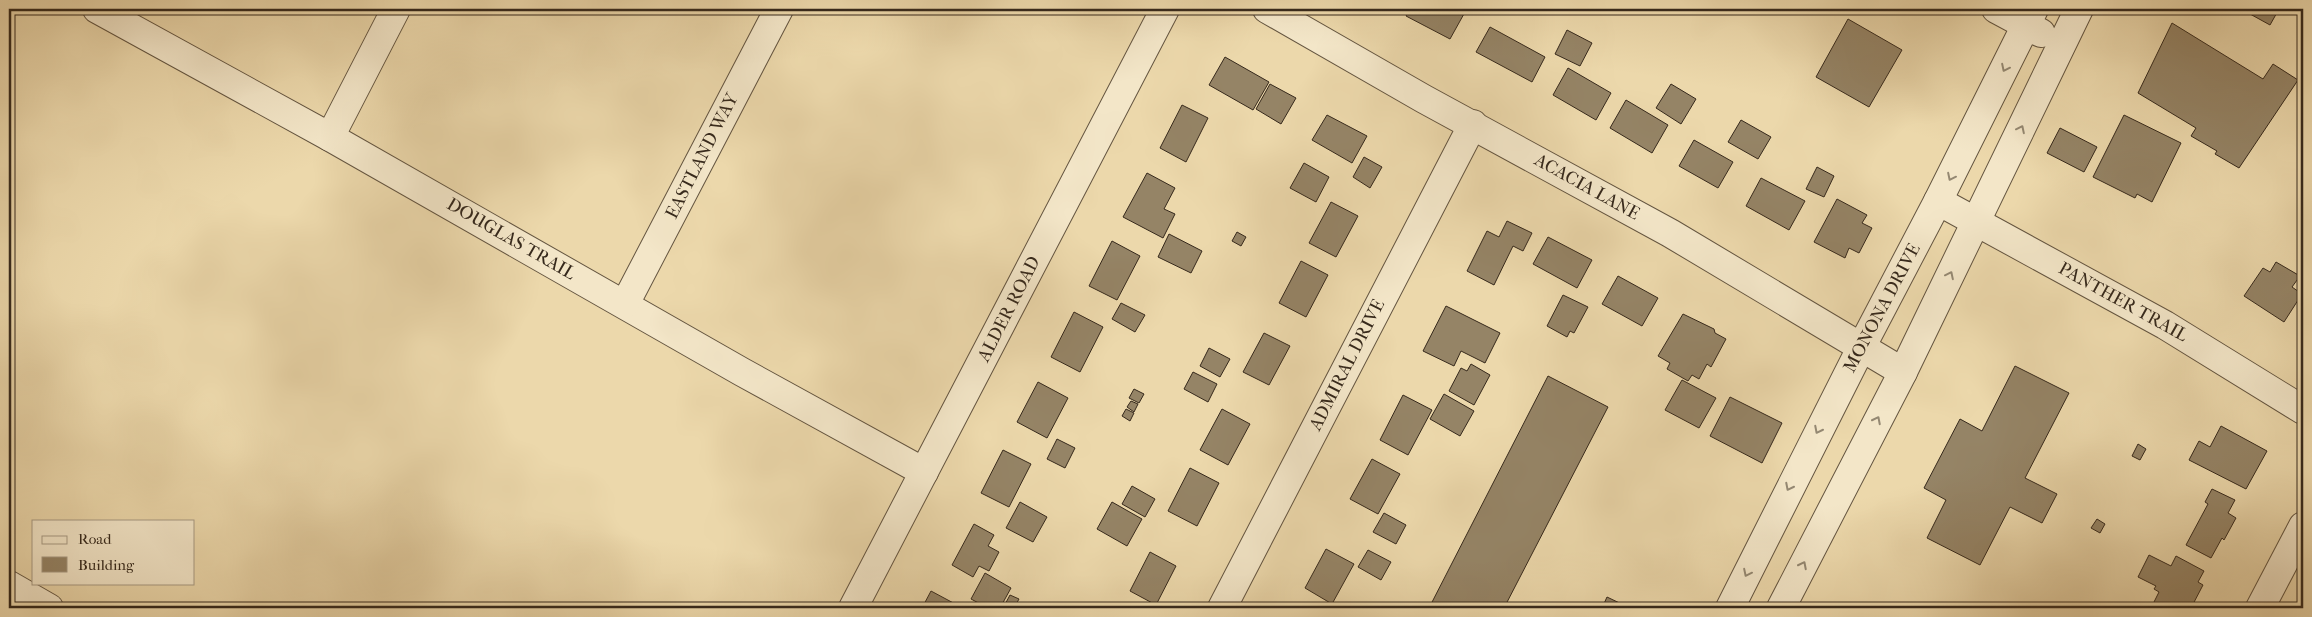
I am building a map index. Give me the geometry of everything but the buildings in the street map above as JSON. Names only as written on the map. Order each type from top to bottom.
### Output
[{"type":"street","name":"DOUGLAS TRAIL","points":[[97,9],[330,136],[924,472]]},
{"type":"street","points":[[330,136],[396,9]]},
{"type":"street","name":"EASTLAND WAY","points":[[625,304],[779,9]]},
{"type":"street","name":"ALDER ROAD","points":[[853,608],[1165,9]]},
{"type":"street","name":"ACACIA LANE","points":[[1267,9],[1424,99],[1670,232],[1903,372]]},
{"type":"street","points":[[1996,9],[2030,16],[2061,44]]},
{"type":"street","points":[[1781,608],[1903,372],[2079,9]]},
{"type":"street","name":"MONONA DRIVE","points":[[1730,608],[1862,346],[1938,201],[2030,16]]},
{"type":"street","name":"ADMIRAL DRIVE","points":[[1222,608],[1473,124]]},
{"type":"street","name":"PANTHER TRAIL","points":[[1938,201],[2183,335],[2303,410]]},
{"type":"street","points":[[2260,608],[2303,526]]},
{"type":"street","points":[[9,586],[49,608]]}]
